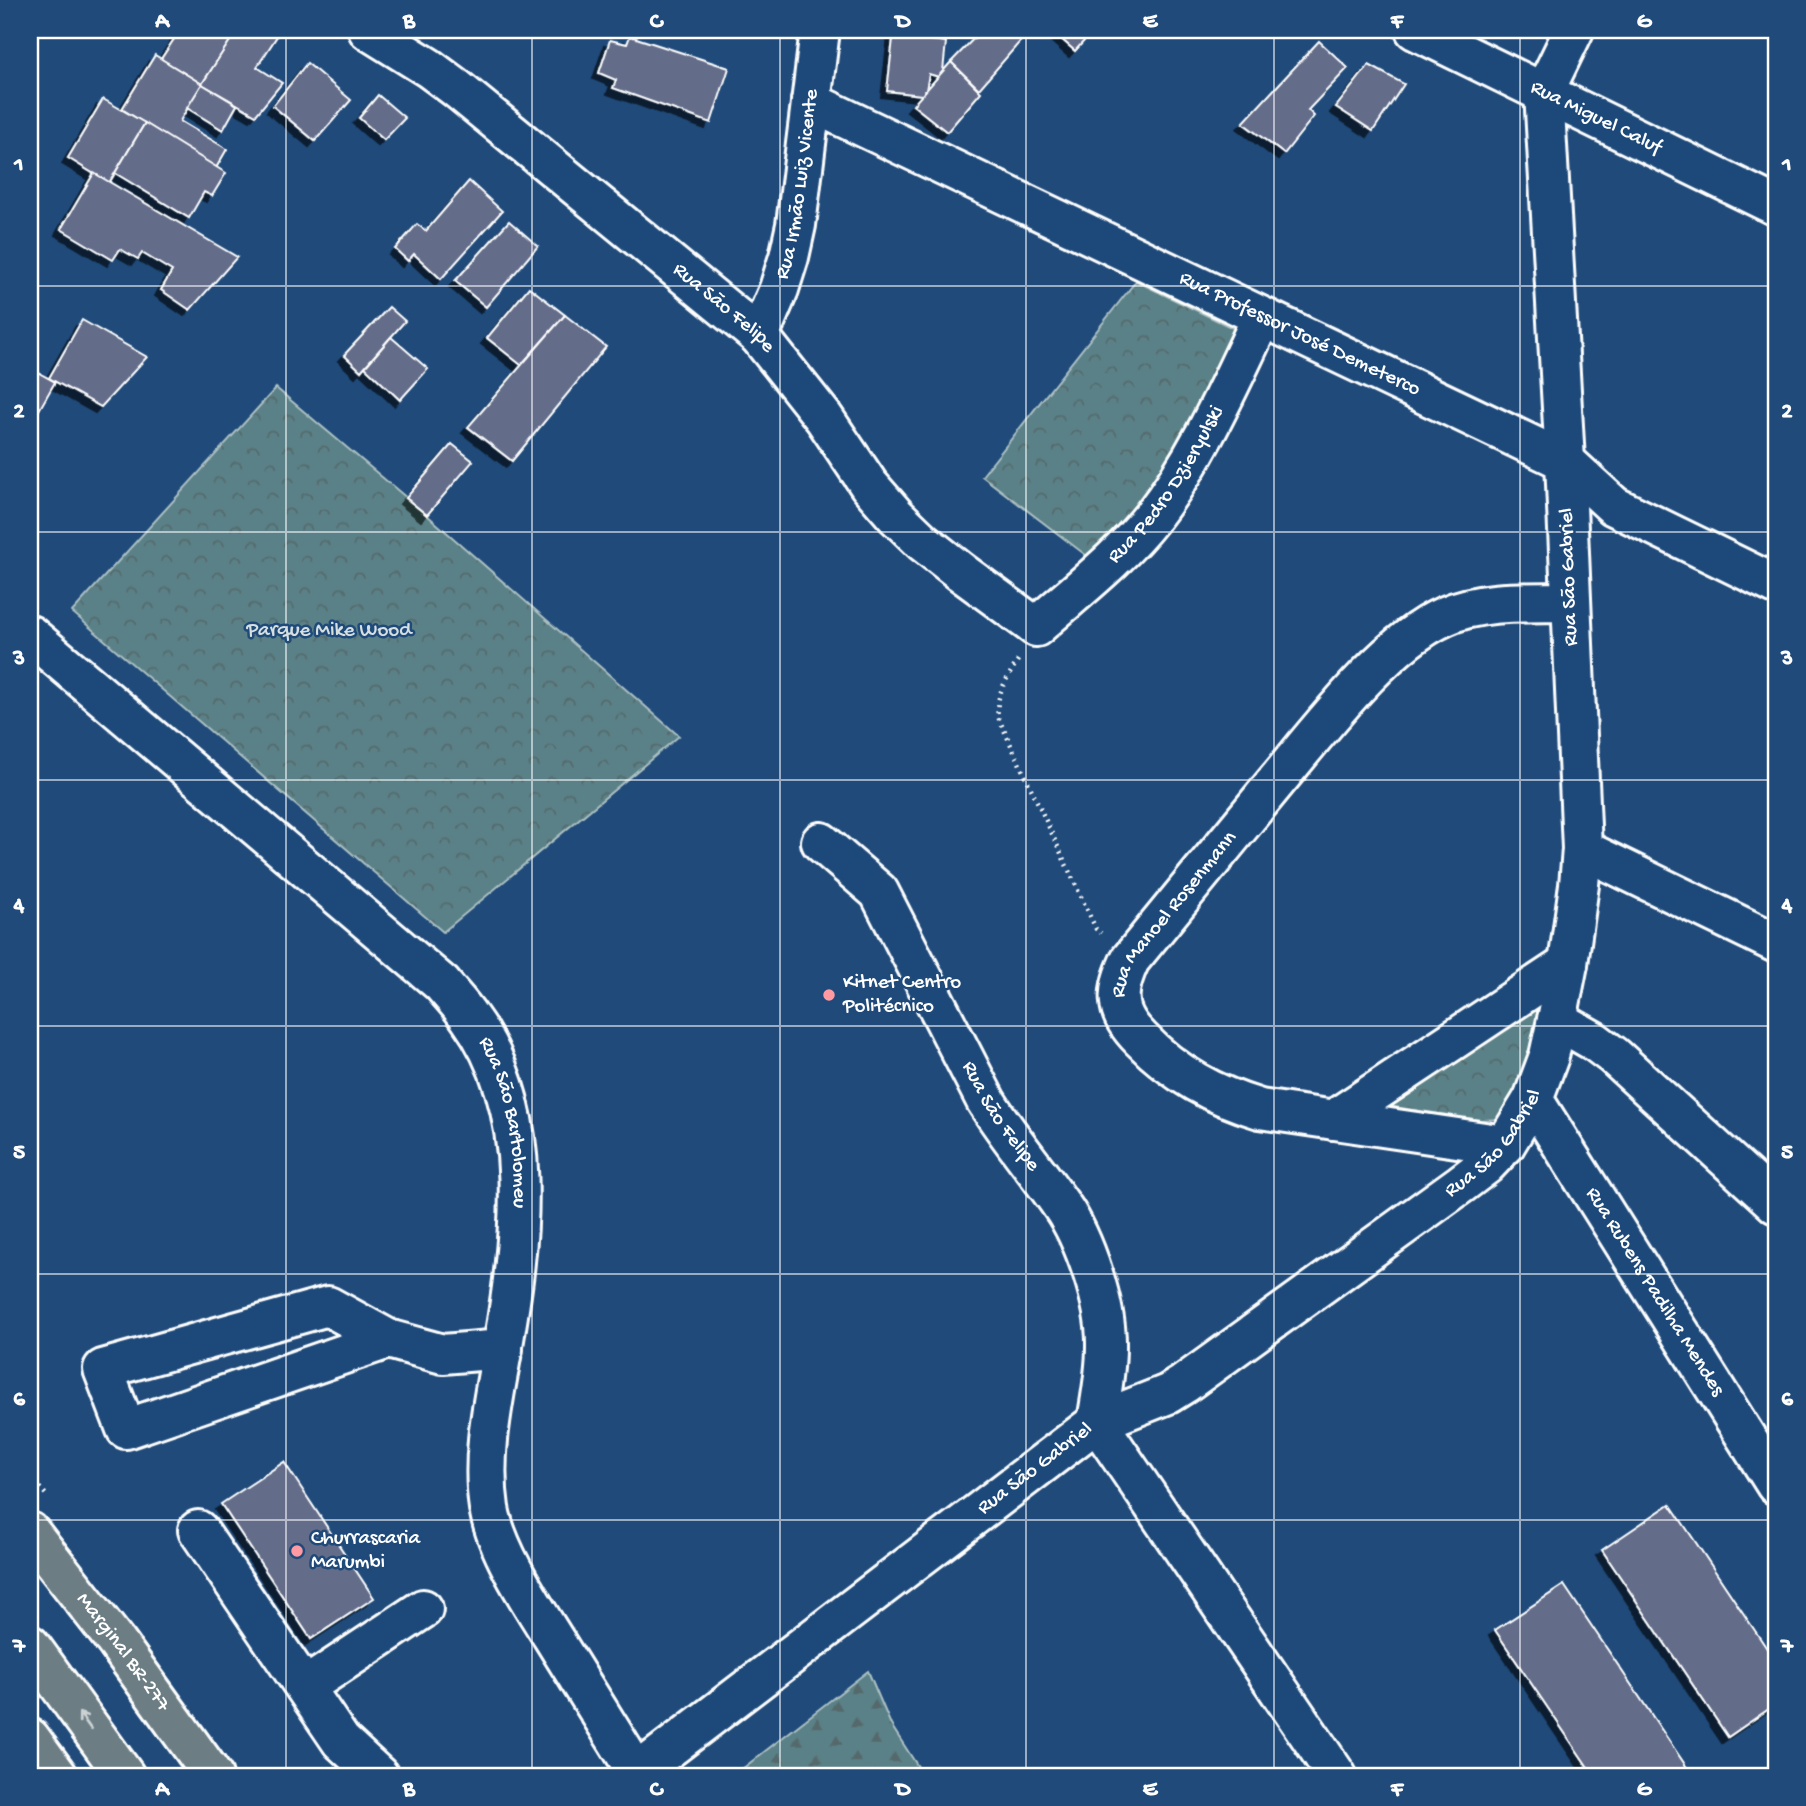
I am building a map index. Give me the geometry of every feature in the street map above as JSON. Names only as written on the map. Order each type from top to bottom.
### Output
[{"type":"main road","name":"Marginal BR-277","points":[[30,1532],[117,1643],[213,1776]]},
{"type":"main road","points":[[30,1645],[125,1776]]},
{"type":"main road","points":[[30,1738],[58,1776]]},
{"type":"street","name":"Rua São Felipe","points":[[368,30],[456,88],[759,336],[824,418],[869,485],[896,516],[923,542],[1036,627]]},
{"type":"street","name":"Rua Irmão Luiz Vicente","points":[[759,336],[779,289],[796,225],[820,30]]},
{"type":"street","name":"Rua Miguel Caluf","points":[[1416,30],[1776,206]]},
{"type":"street","points":[[1544,92],[1574,30]]},
{"type":"street","name":"Rua São Gabriel","points":[[636,1775],[1097,1422],[1168,1394],[1184,1384],[1470,1177],[1505,1145],[1533,1099],[1549,1056],[1569,964],[1582,849],[1565,461],[1544,92]]},
{"type":"street","name":"Rua Professor José Demeterco","points":[[811,102],[1565,461],[1614,506],[1776,585]]},
{"type":"street","name":"Rua Pedro Dzieryulski","points":[[1036,627],[1115,556],[1150,519],[1181,478],[1207,433],[1262,317]]},
{"type":"street","name":"Rua Manoel Rosenmann","points":[[1505,1145],[1250,1107],[1199,1086],[1175,1071],[1134,1032],[1119,1003],[1130,960],[1326,722],[1384,660],[1413,635],[1442,617],[1464,609],[1494,604],[1571,602]]},
{"type":"street","name":"Rua São Bartolomeu","points":[[30,635],[442,984],[470,1018],[491,1055],[507,1098],[516,1147],[518,1232],[514,1283],[489,1424],[486,1463],[489,1510],[505,1553],[534,1606],[636,1775]]},
{"type":"street","name":"Rua São Felipe","points":[[821,842],[879,892],[986,1101],[1004,1130],[1063,1207],[1082,1244],[1098,1292],[1106,1345],[1104,1381],[1097,1422]]},
{"type":"street","points":[[1582,849],[1776,943]]},
{"type":"street","points":[[1334,1120],[1569,964]]},
{"type":"street","points":[[1557,1020],[1614,1056],[1776,1204]]},
{"type":"street","name":"Rua Rubens Padilha Mendes","points":[[1533,1099],[1776,1485]]},
{"type":"street","points":[[388,1339],[126,1429],[103,1369],[328,1306],[388,1339],[443,1354],[503,1349]]},
{"type":"street","points":[[1097,1422],[1337,1776]]},
{"type":"street","points":[[198,1530],[341,1741],[379,1776]]},
{"type":"street","points":[[305,1687],[423,1609]]},
{"type":"path","points":[[1036,627],[1000,690],[998,717],[1096,929],[1130,960]]},
{"type":"green space","points":[[1136,281],[1237,330],[1200,414],[1151,495],[1087,556],[982,476]]},
{"type":"green space","name":"Parque Mike Wood","points":[[276,388],[427,515],[679,736],[443,932],[72,612]]},
{"type":"green space","points":[[1533,1009],[1540,1013],[1532,1063],[1503,1119],[1481,1120],[1387,1106]]},
{"type":"green space","points":[[868,1671],[891,1725],[924,1776],[733,1776]]},
{"type":"building","points":[[180,30],[229,30],[235,34],[202,84],[161,59]]},
{"type":"building","points":[[237,30],[274,30],[279,33],[257,67],[282,83],[256,115],[202,84]]},
{"type":"building","points":[[894,30],[947,30],[946,37],[905,32],[904,37],[946,42],[943,71],[939,77],[929,74],[926,90],[922,95],[887,91]]},
{"type":"building","points":[[982,30],[1019,30],[1025,36],[979,89],[951,62]]},
{"type":"building","points":[[1051,30],[1094,30],[1075,51]]},
{"type":"building","points":[[630,36],[729,68],[711,123],[613,88],[616,80],[599,73],[610,40],[627,44]]},
{"type":"building","points":[[1319,41],[1348,68],[1308,110],[1314,116],[1284,154],[1243,123]]},
{"type":"building","points":[[155,55],[202,84],[180,121],[227,149],[216,168],[122,109]]},
{"type":"building","points":[[951,62],[981,92],[947,132],[913,105]]},
{"type":"building","points":[[307,63],[351,100],[315,141],[273,106]]},
{"type":"building","points":[[1369,65],[1404,84],[1373,131],[1336,107]]},
{"type":"building","points":[[202,84],[237,105],[223,130],[187,108]]},
{"type":"building","points":[[378,95],[405,118],[384,140],[359,118]]},
{"type":"building","points":[[103,99],[145,123],[109,183],[68,158]]},
{"type":"building","points":[[145,123],[226,173],[212,196],[204,192],[189,218],[115,173]]},
{"type":"building","points":[[94,173],[237,257],[190,310],[161,290],[172,271],[142,253],[138,259],[120,249],[113,260],[61,229]]},
{"type":"building","points":[[469,181],[502,211],[441,279],[414,254],[408,261],[395,249],[417,224],[426,231]]},
{"type":"building","points":[[509,221],[538,246],[486,307],[455,281]]},
{"type":"building","points":[[529,287],[565,315],[521,365],[487,338]]},
{"type":"building","points":[[389,307],[405,321],[361,371],[344,355]]},
{"type":"building","points":[[565,315],[606,347],[512,461],[468,427]]},
{"type":"building","points":[[82,320],[147,357],[101,407],[49,378]]},
{"type":"building","points":[[391,337],[428,369],[400,400],[365,367]]},
{"type":"building","points":[[30,368],[55,382],[34,419],[30,417]]},
{"type":"building","points":[[452,444],[473,461],[427,515],[406,498]]},
{"type":"building","name":"Churrascaria Marumbi","points":[[284,1462],[374,1598],[311,1639],[221,1504]]},
{"type":"building","points":[[1670,1504],[1776,1662],[1776,1704],[1728,1737],[1602,1550]]},
{"type":"building","points":[[1564,1585],[1690,1772],[1683,1776],[1594,1776],[1495,1630]]},
{"type":"place","name":"Kitnet Centro Politécnico","points":[[829,995]]},
{"type":"place","name":"Churrascaria Marumbi","points":[[297,1551]]}]
